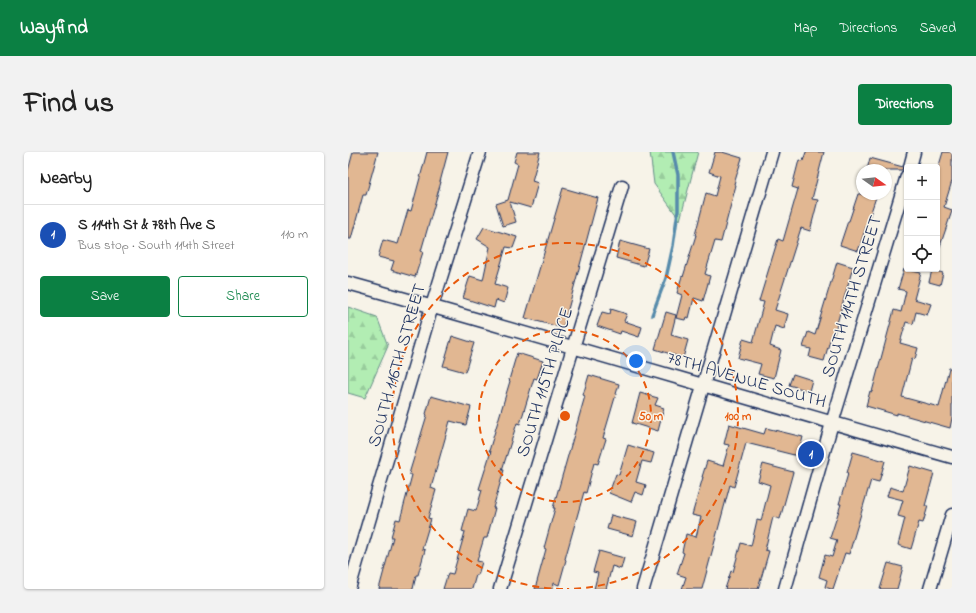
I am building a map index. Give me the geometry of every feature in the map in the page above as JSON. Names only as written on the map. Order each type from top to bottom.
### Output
[{"type":"street","name":"SOUTH 116TH STREET","points":[[349,589],[432,306],[480,152]]},
{"type":"street","points":[[643,589],[772,152]]},
{"type":"street","points":[[911,164],[914,152]]},
{"type":"street","name":"SOUTH 115TH PLACE","points":[[500,589],[622,186]]},
{"type":"street","name":"SOUTH 114TH STREET","points":[[784,589],[832,423],[904,186]]},
{"type":"street","name":"78TH AVENUE SOUTH","points":[[348,283],[574,346],[952,457]]},
{"type":"street","points":[[930,589],[952,515]]},
{"type":"green space","points":[[650,152],[698,152],[680,220],[654,184]]},
{"type":"green space","points":[[348,307],[377,317],[388,346],[365,398],[348,393]]},
{"type":"building","points":[[353,152],[378,152],[366,195],[363,195],[351,239],[348,239],[348,171]]},
{"type":"building","points":[[427,152],[448,152],[421,251],[423,252],[415,277],[391,270],[394,261],[378,257],[383,240],[398,244],[408,210],[411,211]]},
{"type":"building","points":[[517,152],[540,152],[532,181],[538,183],[531,208],[510,202],[516,222],[503,226],[496,204],[508,200],[518,164],[514,162]]},
{"type":"building","points":[[715,152],[722,152],[742,158],[734,184],[736,185],[721,242],[715,241],[705,274],[710,276],[703,301],[694,298],[689,318],[686,317],[685,320],[676,318],[682,295],[677,293],[696,235],[706,193],[715,196],[720,176],[709,172]]},
{"type":"building","points":[[806,152],[824,152],[812,199],[818,200],[810,231],[801,228],[775,310],[788,314],[784,329],[775,326],[770,346],[781,350],[774,378],[758,374],[761,364],[738,358],[743,339],[753,342],[764,302],[759,301],[778,239],[783,241],[798,189],[792,187],[799,160],[803,161]]},
{"type":"building","points":[[943,152],[952,152],[952,181],[944,207],[952,211],[940,246],[940,164]]},
{"type":"building","points":[[870,158],[892,164],[868,164]]},
{"type":"building","points":[[892,164],[903,167],[902,170],[892,170]]},
{"type":"building","points":[[563,188],[598,198],[563,328],[525,318]]},
{"type":"building","points":[[856,200],[875,200],[858,251],[840,245]]},
{"type":"building","points":[[484,227],[517,237],[513,248],[506,247],[495,284],[508,288],[504,303],[496,300],[494,308],[463,298],[470,276],[483,280],[490,247],[477,239]]},
{"type":"building","points":[[620,241],[649,249],[644,266],[616,258]]},
{"type":"building","points":[[837,262],[853,267],[834,334],[832,333],[824,361],[809,357],[811,349],[803,347],[808,332],[815,335]]},
{"type":"building","points":[[904,269],[904,272],[921,273],[914,299],[931,304],[927,315],[916,312],[913,324],[906,322],[900,343],[918,348],[915,359],[912,358],[902,397],[939,407],[949,368],[952,368],[952,418],[950,428],[866,406],[870,391],[872,392],[894,310],[901,312],[906,291],[898,289]]},
{"type":"building","points":[[932,272],[943,273],[940,285],[929,282]]},
{"type":"building","points":[[611,309],[627,314],[624,321],[642,327],[639,337],[621,331],[620,334],[597,326],[602,312],[610,314]]},
{"type":"building","points":[[666,312],[676,315],[671,335],[688,340],[683,358],[655,349]]},
{"type":"building","points":[[452,336],[474,343],[465,372],[443,366]]},
{"type":"building","points":[[517,353],[543,361],[537,379],[534,378],[520,424],[517,423],[502,470],[504,470],[493,508],[495,508],[487,538],[484,538],[477,561],[482,562],[478,575],[476,575],[472,589],[443,589],[448,573],[453,574],[465,532],[462,531],[468,509],[476,511],[482,490],[479,489],[491,451],[489,451]]},
{"type":"building","points":[[793,374],[812,380],[809,391],[789,385]]},
{"type":"building","points":[[589,375],[619,384],[603,438],[606,439],[598,464],[594,463],[586,493],[584,492],[559,585],[554,583],[553,589],[535,589],[546,549],[544,548],[555,508],[553,508],[585,396],[583,395]]},
{"type":"building","points":[[640,393],[658,398],[655,405],[664,408],[658,431],[632,423]]},
{"type":"building","points":[[431,396],[471,407],[466,425],[450,421],[431,488],[436,490],[428,518],[431,519],[422,549],[425,550],[418,575],[416,575],[413,589],[379,589],[393,537],[391,537],[396,519],[400,520],[412,475],[409,474],[427,415]]},
{"type":"building","points":[[729,424],[764,434],[766,428],[803,437],[798,456],[746,443],[734,487],[730,485],[702,589],[682,589],[686,577],[677,574],[684,553],[682,552],[686,534],[696,537],[701,517],[692,515],[702,477],[707,461],[723,466],[729,445],[724,444]]},
{"type":"building","points":[[628,445],[654,453],[651,463],[642,461],[636,482],[646,485],[643,495],[635,492],[631,502],[609,493],[616,474],[619,475]]},
{"type":"building","points":[[853,452],[885,461],[879,482],[871,480],[849,554],[845,553],[833,589],[831,589],[825,587],[827,580],[819,577],[825,555],[832,557],[837,540],[830,538],[841,504],[839,504]]},
{"type":"building","points":[[763,464],[793,472],[780,519],[773,517],[765,550],[769,551],[758,589],[725,589],[731,571],[733,572],[741,543],[751,546],[757,520],[761,521],[770,485],[758,481]]},
{"type":"building","points":[[910,466],[934,473],[925,506],[928,506],[923,523],[919,522],[911,549],[898,545],[905,518],[898,516],[903,500],[887,496],[890,487],[903,491]]},
{"type":"building","points":[[611,515],[637,522],[633,536],[607,529]]},
{"type":"building","points":[[599,551],[624,558],[621,569],[612,566],[606,589],[594,589],[598,573],[593,572]]},
{"type":"building","points":[[888,563],[903,567],[897,589],[880,589]]},
{"type":"waterway","points":[[652,315],[666,278],[673,246],[678,211],[678,175],[673,152]]},
{"type":"place","name":"S 114th St & 78th Ave S","points":[[811,454]]}]
